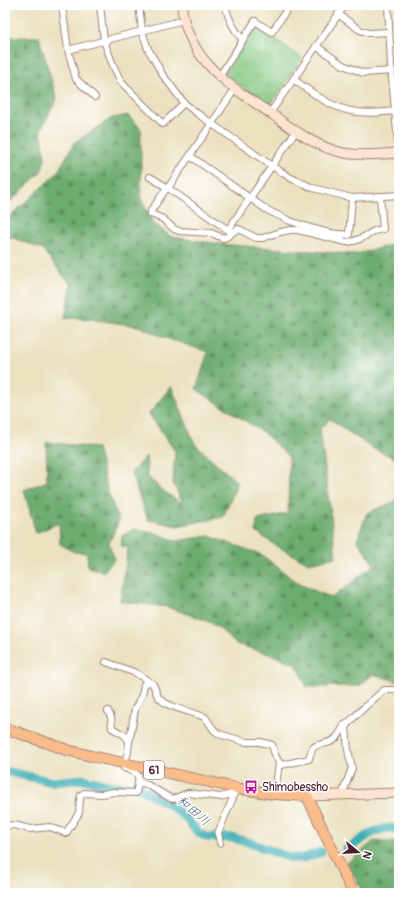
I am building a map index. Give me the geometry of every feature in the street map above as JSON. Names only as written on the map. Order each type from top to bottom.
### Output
[{"type":"main road","name":"61","points":[[5,728],[68,750],[238,791],[307,796]]},
{"type":"main road","points":[[307,796],[353,893]]},
{"type":"street","points":[[62,5],[68,50],[76,79],[95,97]]},
{"type":"street","points":[[100,5],[104,41],[121,82],[163,124],[184,103]]},
{"type":"street","points":[[139,5],[142,31],[148,49],[162,74],[184,103],[212,124],[272,166],[291,178],[313,188],[352,198],[399,195]]},
{"type":"street","points":[[182,5],[184,20],[196,48],[206,64],[219,77],[307,139],[337,151],[371,154],[399,153],[388,5]]},
{"type":"street","points":[[225,5],[234,29],[242,40]]},
{"type":"street","points":[[219,77],[255,21],[272,32],[290,5]]},
{"type":"street","points":[[270,113],[345,5]]},
{"type":"street","points":[[338,14],[360,30],[369,33],[389,32]]},
{"type":"street","points":[[68,50],[184,20]]},
{"type":"street","points":[[316,46],[343,65],[353,70],[363,73],[392,71]]},
{"type":"street","points":[[293,79],[334,106],[359,113],[396,111]]},
{"type":"street","points":[[235,89],[168,188],[150,211],[150,214],[163,219],[174,229],[179,231],[211,233],[224,238],[237,229],[256,238],[263,238],[280,232],[298,230],[346,242],[354,241],[383,229],[380,196]]},
{"type":"street","points":[[150,177],[228,230],[296,131]]},
{"type":"street","points":[[190,156],[267,210],[290,221],[314,229],[349,236],[352,198]]},
{"type":"street","points":[[106,662],[136,673],[153,684],[160,700],[174,707],[205,717],[214,730],[219,734],[246,742],[260,742],[272,746],[279,762],[275,794]]},
{"type":"street","points":[[5,826],[14,825],[30,829],[50,827],[66,833],[79,812],[80,798],[84,793],[102,794],[113,792],[136,792],[138,775],[136,772],[124,768],[124,764],[128,751],[135,709],[142,695],[144,684],[149,682]]},
{"type":"street","points":[[279,762],[282,764],[309,759],[314,747],[336,738],[340,734],[344,725],[347,724],[384,690],[399,690]]},
{"type":"street","points":[[108,710],[111,717],[112,728],[126,736],[129,742]]},
{"type":"street","points":[[342,795],[352,768],[348,750],[347,724]]},
{"type":"street","points":[[138,782],[146,784],[173,799],[188,793],[221,797],[238,791]]},
{"type":"street","points":[[220,843],[218,833],[238,791]]},
{"type":"street","points":[[307,796],[399,793]]},
{"type":"green space","points":[[257,26],[302,58],[269,107],[224,73]]},
{"type":"green space","points":[[5,37],[39,37],[57,99],[41,129],[45,159],[41,172],[5,207]]},
{"type":"green space","points":[[128,115],[141,129],[141,199],[153,223],[172,237],[221,244],[357,254],[399,243],[399,460],[372,448],[330,419],[320,429],[336,557],[309,563],[278,547],[256,532],[257,520],[288,513],[289,457],[264,433],[196,389],[208,352],[163,337],[138,326],[89,319],[65,318],[71,285],[42,249],[5,235],[5,221],[57,173],[75,142],[112,118]]},
{"type":"green space","points":[[171,386],[195,444],[238,483],[223,517],[178,526],[148,520],[131,473],[146,456],[147,476],[162,490],[183,504],[173,483],[175,451],[149,414]]},
{"type":"green space","points":[[46,442],[97,448],[108,492],[119,521],[109,543],[115,559],[103,572],[88,567],[87,553],[74,552],[60,544],[59,523],[36,533],[24,490],[47,481]]},
{"type":"green space","points":[[399,490],[399,579],[394,589],[399,595],[399,682],[373,674],[360,686],[307,687],[296,664],[236,644],[218,627],[205,620],[167,607],[120,601],[128,547],[121,546],[122,536],[134,529],[156,533],[176,541],[209,536],[262,555],[299,584],[332,598],[374,565],[357,540],[367,513],[396,501]]},
{"type":"green space","points":[[374,841],[399,843],[399,893],[364,893],[347,863]]},
{"type":"waterway","name":"和田川","points":[[5,771],[53,782],[83,779],[112,786],[142,789],[171,806],[185,817],[198,833],[207,837],[233,838],[291,858],[304,858],[321,852]]},
{"type":"waterway","name":"和田川","points":[[346,850],[377,831],[391,828],[399,829]]},
{"type":"place","name":"Shimobessho","points":[[251,787]]}]
